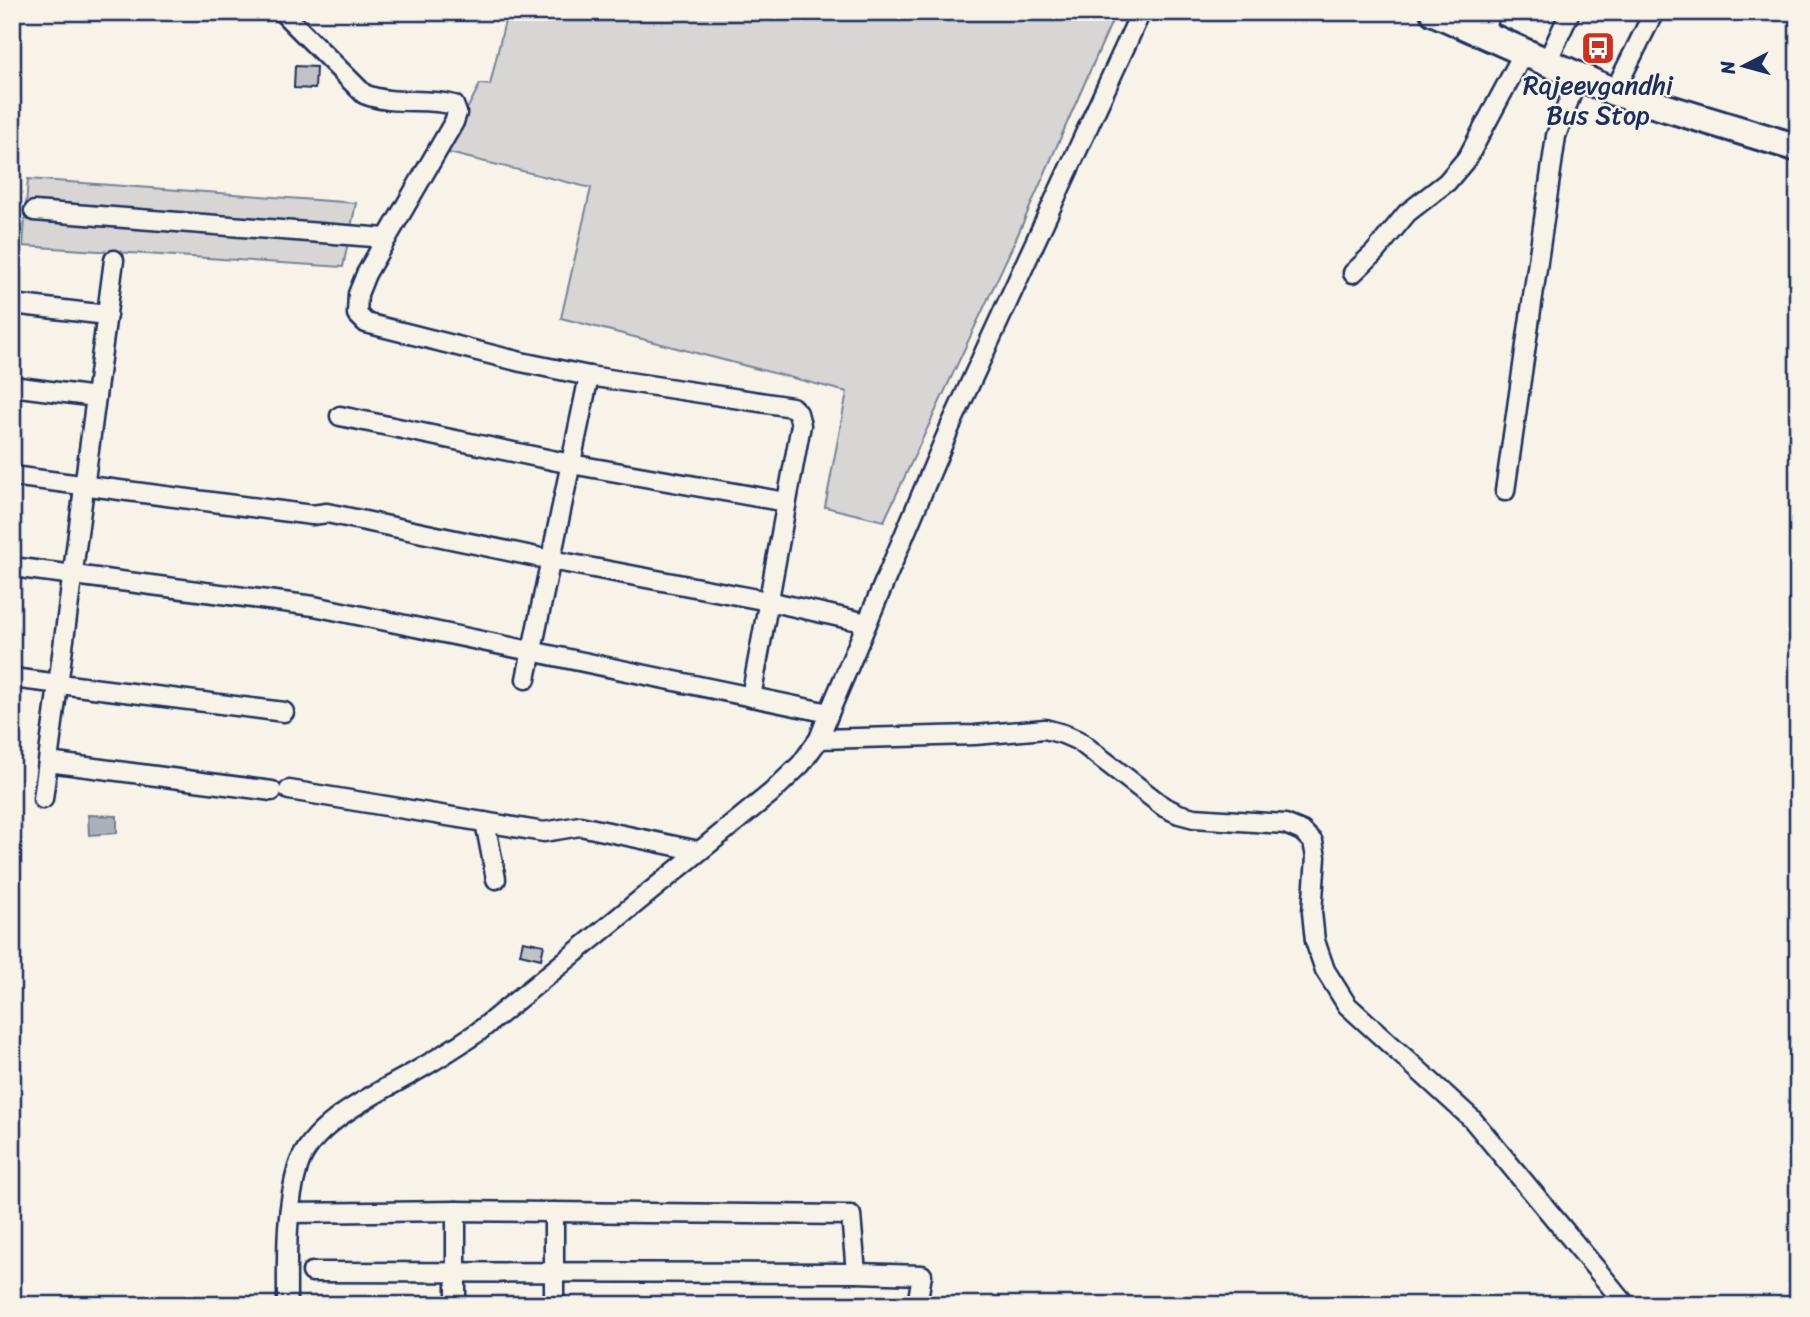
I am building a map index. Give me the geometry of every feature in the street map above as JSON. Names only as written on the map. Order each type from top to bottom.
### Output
[{"type":"highway","points":[[1434,12],[1487,23],[1535,57],[1614,92],[1798,148]]},
{"type":"street","points":[[282,12],[364,94],[391,102],[443,103],[454,106],[457,113],[366,274],[358,294],[357,314],[366,323],[521,362],[589,376],[792,407],[798,413],[801,425],[751,697]]},
{"type":"street","points":[[287,1305],[291,1196],[299,1164],[315,1138],[339,1116],[449,1052],[478,1032],[771,793],[801,764],[819,739],[950,427],[1141,12]]},
{"type":"street","points":[[1353,273],[1407,213],[1447,182],[1468,157],[1535,57],[1570,12]]},
{"type":"street","points":[[1614,92],[1654,12]]},
{"type":"street","points":[[1506,491],[1556,136],[1578,75]]},
{"type":"street","points":[[34,211],[386,239]]},
{"type":"street","points":[[43,799],[114,260]]},
{"type":"street","points":[[12,304],[107,315]]},
{"type":"street","points":[[526,679],[589,376]]},
{"type":"street","points":[[12,386],[96,397]]},
{"type":"street","points":[[340,416],[571,464],[786,502]]},
{"type":"street","points":[[12,476],[312,515],[327,513],[867,623]]},
{"type":"street","points":[[12,568],[314,606],[829,713]]},
{"type":"street","points":[[12,678],[284,712]]},
{"type":"street","points":[[819,739],[975,735],[1045,729],[1079,741],[1164,807],[1179,814],[1194,818],[1285,824],[1302,831],[1313,842],[1316,857],[1312,912],[1315,941],[1325,970],[1347,1005],[1472,1119],[1626,1305]]},
{"type":"street","points":[[48,762],[281,790],[544,832],[580,826],[699,851]]},
{"type":"street","points":[[485,822],[496,878]]},
{"type":"street","points":[[290,1213],[456,1211],[851,1215],[856,1273]]},
{"type":"street","points":[[456,1211],[456,1305]]},
{"type":"street","points":[[554,1212],[554,1305]]},
{"type":"street","points":[[312,1272],[922,1275],[918,1305]]},
{"type":"shaded area","points":[[507,12],[1116,12],[1015,241],[884,521],[825,507],[847,392],[561,318],[591,188],[445,152],[480,84],[490,85]]},
{"type":"shaded area","points":[[28,179],[356,203],[343,267],[23,246]]},
{"type":"shaded area","points":[[88,815],[117,816],[117,833],[89,835]]},
{"type":"building","points":[[295,66],[316,67],[315,89],[294,88]]},
{"type":"building","points":[[523,941],[544,945],[541,959],[520,954]]},
{"type":"place","name":"Rajeevgandhi Bus Stop","points":[[1598,48]]}]
